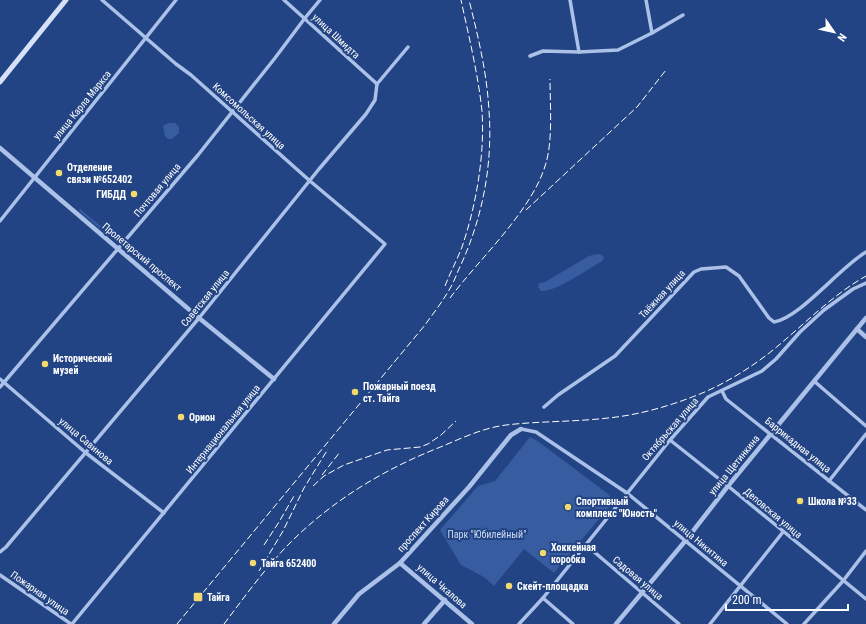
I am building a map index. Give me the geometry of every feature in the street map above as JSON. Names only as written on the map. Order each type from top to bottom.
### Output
[{"type":"main road","points":[[0,82],[66,0]]},
{"type":"street","name":"Комсомольская улица","points":[[102,0],[385,244]]},
{"type":"street","name":"улица Карла Маркса","points":[[0,221],[176,0]]},
{"type":"street","name":"улица Шмидта","points":[[284,0],[377,84]]},
{"type":"street","name":"Почтовая улица","points":[[0,387],[233,112],[320,0]]},
{"type":"street","points":[[570,0],[579,52]]},
{"type":"street","points":[[646,0],[652,33]]},
{"type":"street","points":[[530,56],[543,51],[579,52],[618,50],[683,15]]},
{"type":"street","name":"Советская улица","points":[[0,552],[6,547],[86,453],[199,318],[310,180],[366,114],[375,100],[377,84],[408,47]]},
{"type":"street","name":"Пролетарский проспект","points":[[0,148],[199,318],[274,379]]},
{"type":"street","name":"Интернациональная улица","points":[[72,624],[385,244]]},
{"type":"street","name":"Таёжная улица","points":[[544,407],[615,356],[694,272],[701,269],[726,267],[739,276],[769,318],[774,322],[781,321],[809,301],[843,269],[866,252]]},
{"type":"street","name":"Октябрьская улица","points":[[519,624],[586,545],[670,440],[708,397],[762,371],[824,310],[853,289],[866,282]]},
{"type":"street","name":"улица Щетинкина","points":[[616,624],[866,318]]},
{"type":"street","points":[[857,329],[866,337]]},
{"type":"street","name":"улица Савинова","points":[[0,378],[86,453],[164,513]]},
{"type":"street","points":[[814,381],[866,426]]},
{"type":"street","name":"Баррикадная улица","points":[[722,391],[726,399],[866,510]]},
{"type":"street","name":"улица Никитина","points":[[520,430],[536,432],[627,493],[787,624]]},
{"type":"street","name":"проспект Кирова","points":[[334,624],[359,594],[400,563],[469,487],[512,435],[520,430]]},
{"type":"street","points":[[829,481],[866,434]]},
{"type":"street","name":"Деповская улица","points":[[670,440],[866,599]]},
{"type":"street","points":[[710,624],[783,532]]},
{"type":"street","name":"Садовая улица","points":[[586,545],[679,624]]},
{"type":"street","points":[[804,624],[843,581],[866,551]]},
{"type":"street","name":"улица Чкалова","points":[[400,563],[472,624]]},
{"type":"street","name":"Пожарная улица","points":[[0,574],[72,624]]},
{"type":"street","points":[[542,598],[573,624]]},
{"type":"street","points":[[424,624],[445,600]]},
{"type":"green space","points":[[168,123],[175,123],[179,127],[179,133],[172,139],[168,139],[165,136],[163,126]]},
{"type":"green space","points":[[80,209],[110,234],[109,236],[79,211]]},
{"type":"green space","points":[[598,254],[602,255],[604,258],[602,261],[563,284],[555,288],[541,291],[538,287],[539,283],[545,282],[589,256]]},
{"type":"green space","name":"Парк \"Юбилейный\"","points":[[530,437],[539,442],[608,494],[614,501],[554,573],[524,549],[494,586],[484,577],[461,565],[440,530],[478,486],[495,481]]},
{"type":"railway","points":[[445,286],[462,247],[471,215],[481,163],[483,128],[478,83],[461,0]]},
{"type":"railway","points":[[177,624],[425,325],[453,283],[474,233],[484,193],[489,152],[490,132],[486,83],[479,41],[469,0]]},
{"type":"railway","points":[[526,210],[637,107],[666,70]]},
{"type":"railway","points":[[450,298],[518,216],[539,181],[546,163],[550,143],[550,79]]},
{"type":"railway","points":[[224,624],[266,569],[294,539],[326,511],[380,475],[418,456],[480,431],[497,426],[620,417],[654,409],[700,394],[727,381],[760,360],[827,303],[866,276]]},
{"type":"railway","points":[[313,486],[324,476],[344,465],[387,450],[420,447],[428,444],[441,435],[456,421]]},
{"type":"railway","points":[[259,571],[283,531],[304,488],[328,449]]},
{"type":"railway","points":[[322,475],[340,452]]},
{"type":"railway","points":[[264,545],[294,496]]},
{"type":"place","name":"Отделение связи №652402","points":[[59,173]]},
{"type":"place","name":"ГИБДД","points":[[134,194]]},
{"type":"place","name":"Исторический музей","points":[[45,364]]},
{"type":"place","name":"Пожарный поезд ст. Тайга","points":[[355,392]]},
{"type":"place","name":"Орион","points":[[181,417]]},
{"type":"place","name":"Школа №33","points":[[800,501]]},
{"type":"place","name":"Спортивный комплекс \"Юность\"","points":[[568,507]]},
{"type":"place","name":"Хоккейная коробка","points":[[543,553]]},
{"type":"place","name":"Тайга 652400","points":[[253,563]]},
{"type":"place","name":"Скейт-площадка","points":[[509,586]]},
{"type":"place","name":"Тайга","points":[[198,597]]}]
